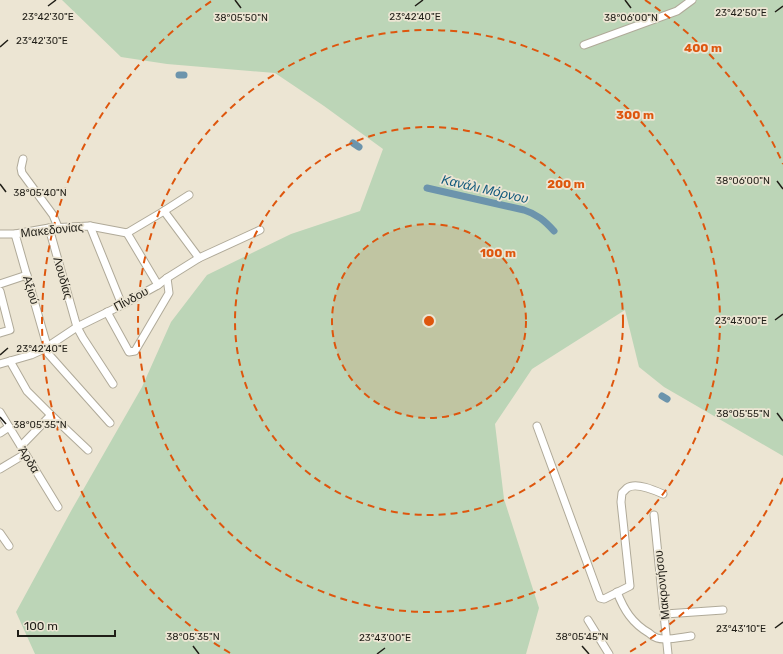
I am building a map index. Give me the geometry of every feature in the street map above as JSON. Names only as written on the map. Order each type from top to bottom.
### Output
[{"type":"street","points":[[584,45],[677,11],[692,0]]},
{"type":"street","points":[[23,159],[21,168],[22,173],[53,215],[58,227]]},
{"type":"street","points":[[158,285],[127,233],[189,195]]},
{"type":"street","points":[[164,211],[199,258]]},
{"type":"street","points":[[90,226],[122,305]]},
{"type":"street","name":"Μακεδονίας","points":[[0,234],[15,234],[58,227],[90,226],[127,233]]},
{"type":"street","name":"Λουδίας","points":[[49,228],[78,327],[83,338],[113,384]]},
{"type":"street","name":"Πίνδου","points":[[0,364],[31,355],[78,327],[158,285],[199,258],[260,230]]},
{"type":"street","name":"Αξιού","points":[[15,234],[46,347]]},
{"type":"street","points":[[0,284],[27,275]]},
{"type":"street","points":[[107,312],[129,352],[135,351],[169,293],[167,278]]},
{"type":"street","points":[[0,293],[10,330],[0,333]]},
{"type":"street","points":[[46,347],[110,423]]},
{"type":"street","points":[[10,361],[27,391],[88,450]]},
{"type":"street","name":"Άρδα","points":[[0,412],[58,507]]},
{"type":"street","points":[[21,446],[51,415]]},
{"type":"street","points":[[537,426],[600,598],[604,599],[630,586],[621,502],[622,493],[628,488],[635,486],[650,489],[663,494]]},
{"type":"street","points":[[0,433],[9,427]]},
{"type":"street","points":[[0,469],[26,454]]},
{"type":"street","name":"Μακρονήσου","points":[[654,515],[668,654]]},
{"type":"street","points":[[0,533],[9,546]]},
{"type":"street","points":[[617,592],[621,603],[630,617],[642,629],[657,638],[667,639],[691,636]]},
{"type":"street","points":[[665,614],[723,610]]},
{"type":"street","points":[[588,620],[609,654]]},
{"type":"green space","points":[[62,0],[783,0],[783,456],[664,387],[639,367],[625,310],[532,369],[495,424],[504,499],[539,608],[526,654],[35,654],[16,612],[71,511],[142,387],[171,322],[207,275],[291,234],[360,211],[383,149],[324,106],[275,73],[167,64],[121,57]]},
{"type":"waterway","name":"Κανάλι Μόρνου","points":[[179,75],[184,75]]},
{"type":"waterway","name":"Κανάλι Μόρνου","points":[[353,143],[359,147]]},
{"type":"waterway","name":"Κανάλι Μόρνου","points":[[427,188],[524,210],[540,218],[554,231]]},
{"type":"waterway","name":"Κανάλι Μόρνου","points":[[662,396],[667,399]]}]
